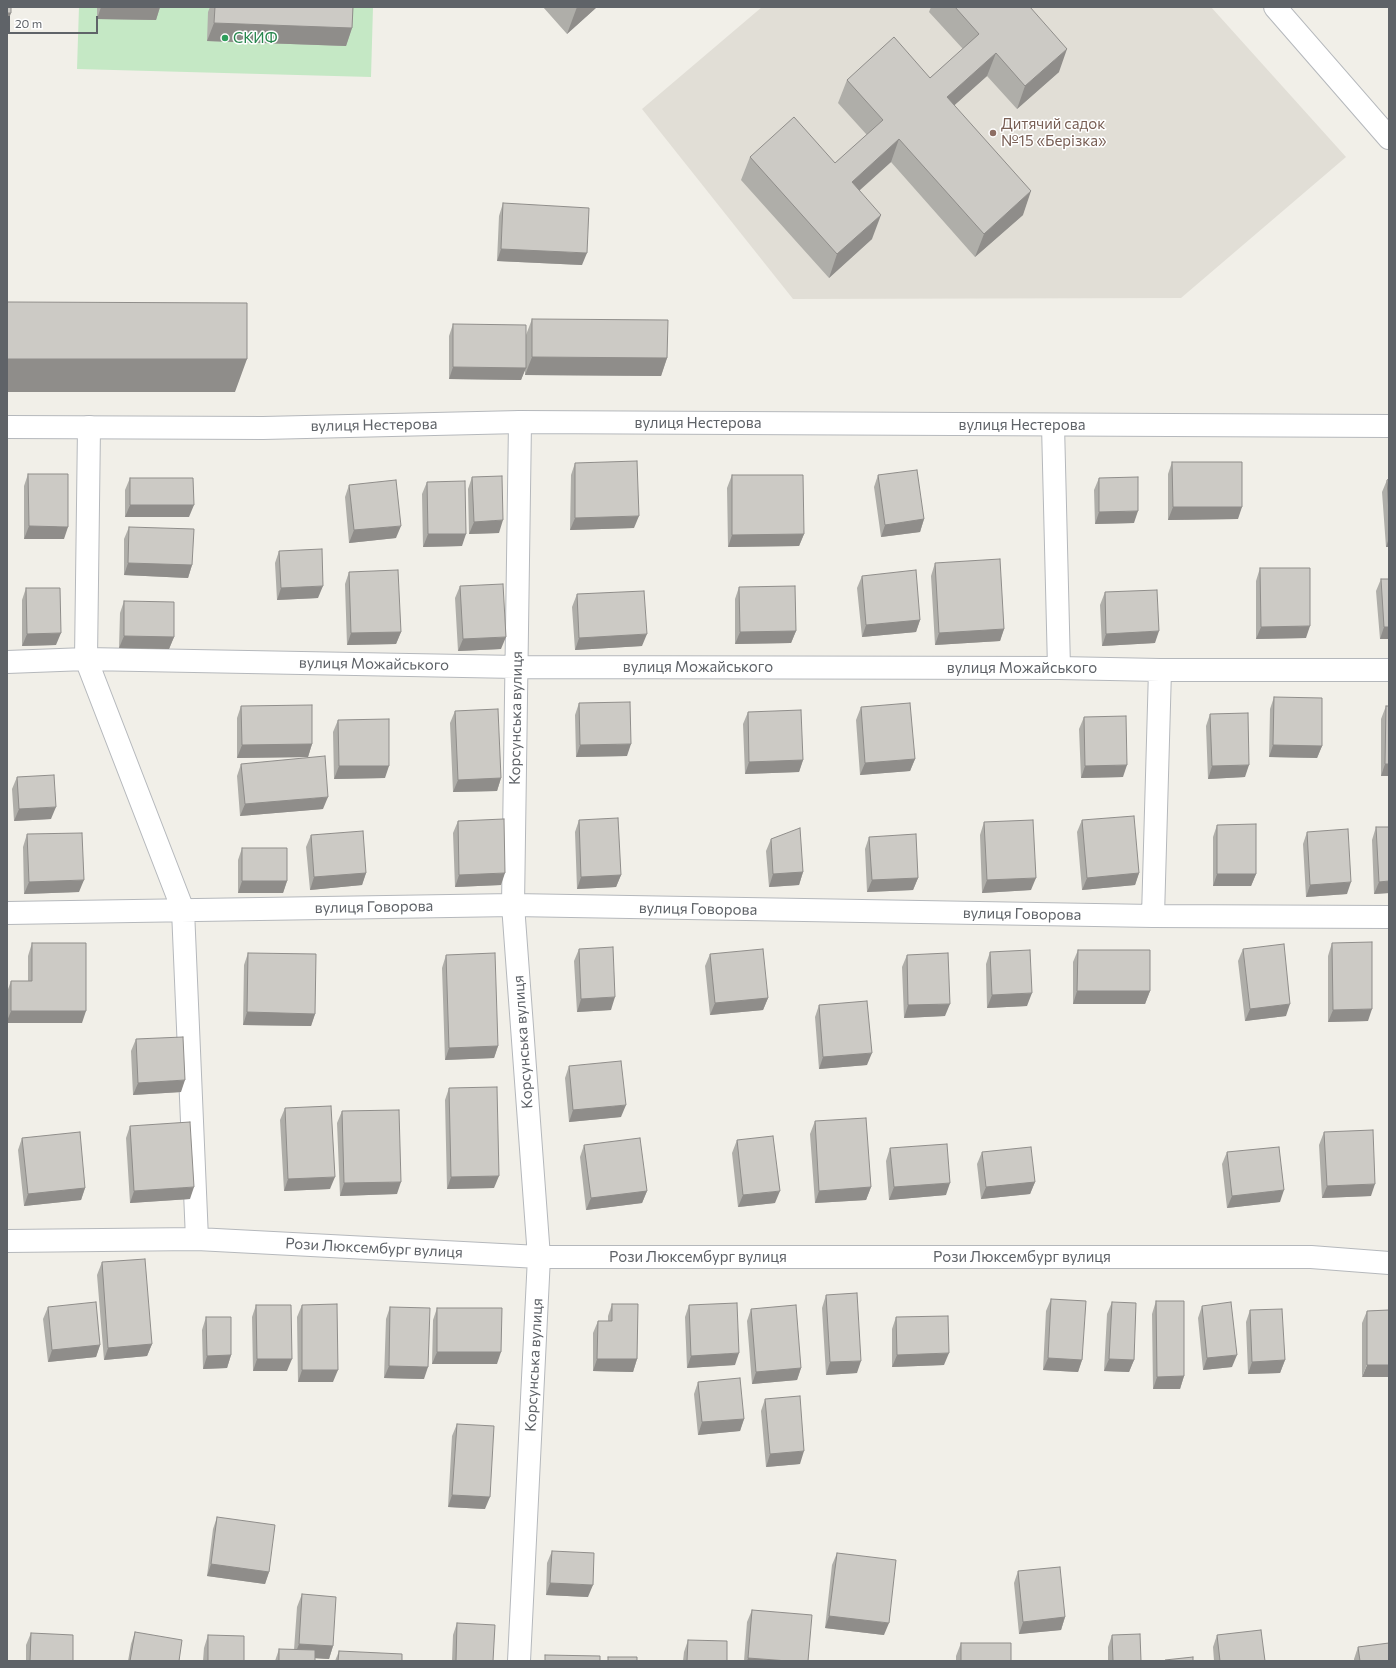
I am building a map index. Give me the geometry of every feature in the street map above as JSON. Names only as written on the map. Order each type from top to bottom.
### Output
[{"type":"street","points":[[1275,7],[1385,126]]},
{"type":"street","name":"вулиця Нестерова","points":[[7,427],[263,428],[520,422],[1389,426]]},
{"type":"street","name":"Корсунська вулиця","points":[[520,422],[513,906],[539,1257],[520,1661]]},
{"type":"street","points":[[1052,425],[1059,668]]},
{"type":"street","points":[[89,427],[86,659],[183,910],[196,1238]]},
{"type":"street","name":"вулиця Можайського","points":[[7,662],[86,659],[517,667],[1389,670]]},
{"type":"street","points":[[1153,916],[1160,670]]},
{"type":"street","name":"вулиця Говорова","points":[[7,914],[183,910],[513,906],[1153,916],[1389,917]]},
{"type":"street","name":"Рози Люксембург вулиця","points":[[7,1241],[196,1238],[539,1257],[1310,1257],[1389,1263]]},
{"type":"shaded area","name":"Дитячий садок №15 «Берізка»","points":[[762,7],[1211,7],[1346,157],[1181,298],[793,299],[642,109]]},
{"type":"green space","name":"СКИФ","points":[[79,7],[373,7],[371,77],[77,69]]},
{"type":"building","points":[[7,7],[11,7],[11,13],[7,13]]},
{"type":"building","points":[[215,7],[353,7],[352,28],[214,23]]},
{"type":"building","points":[[955,7],[1030,7],[1067,49],[1025,86],[996,53],[947,97],[1031,191],[984,234],[899,139],[852,182],[881,215],[837,254],[750,157],[794,117],[835,163],[883,120],[847,80],[894,37],[930,78],[979,34]]},
{"type":"building","points":[[503,203],[589,208],[587,253],[501,249]]},
{"type":"building","points":[[7,302],[247,303],[247,359],[7,359]]},
{"type":"building","points":[[532,319],[668,320],[667,358],[532,357]]},
{"type":"building","points":[[453,324],[526,325],[526,368],[453,367]]},
{"type":"building","points":[[637,461],[639,516],[575,518],[575,463]]},
{"type":"building","points":[[1172,462],[1242,462],[1242,507],[1173,507]]},
{"type":"building","points":[[917,470],[924,519],[885,525],[878,475]]},
{"type":"building","points":[[28,474],[68,474],[68,527],[29,526]]},
{"type":"building","points":[[732,475],[803,475],[804,534],[732,535]]},
{"type":"building","points":[[502,476],[503,520],[474,522],[472,477]]},
{"type":"building","points":[[1138,477],[1138,511],[1099,512],[1099,478]]},
{"type":"building","points":[[130,478],[193,478],[194,505],[130,505]]},
{"type":"building","points":[[1389,479],[1389,514],[1387,480]]},
{"type":"building","points":[[396,480],[401,526],[354,530],[349,485]]},
{"type":"building","points":[[465,481],[466,534],[428,534],[427,482]]},
{"type":"building","points":[[129,527],[194,529],[192,565],[128,563]]},
{"type":"building","points":[[322,549],[323,586],[281,588],[279,551]]},
{"type":"building","points":[[1000,559],[1004,629],[939,633],[935,563]]},
{"type":"building","points":[[1260,568],[1310,568],[1310,626],[1261,627]]},
{"type":"building","points":[[398,570],[401,632],[351,633],[349,572]]},
{"type":"building","points":[[916,570],[920,620],[866,625],[862,576]]},
{"type":"building","points":[[1381,579],[1389,579],[1389,627],[1384,627]]},
{"type":"building","points":[[503,584],[506,637],[463,639],[460,586]]},
{"type":"building","points":[[795,586],[796,631],[740,632],[739,587]]},
{"type":"building","points":[[26,588],[60,588],[61,633],[27,634]]},
{"type":"building","points":[[1157,590],[1159,631],[1106,634],[1105,592]]},
{"type":"building","points":[[644,591],[647,634],[579,638],[577,594]]},
{"type":"building","points":[[124,601],[174,602],[174,637],[124,636]]},
{"type":"building","points":[[1274,697],[1322,698],[1322,746],[1273,745]]},
{"type":"building","points":[[630,702],[631,744],[580,745],[579,703]]},
{"type":"building","points":[[910,703],[915,759],[865,763],[861,707]]},
{"type":"building","points":[[312,705],[312,744],[242,745],[241,706]]},
{"type":"building","points":[[1386,706],[1389,706],[1389,764],[1385,764]]},
{"type":"building","points":[[498,709],[501,778],[458,780],[455,711]]},
{"type":"building","points":[[801,710],[803,760],[749,762],[748,712]]},
{"type":"building","points":[[1248,713],[1249,765],[1212,766],[1210,714]]},
{"type":"building","points":[[1126,716],[1127,765],[1085,766],[1084,717]]},
{"type":"building","points":[[389,719],[389,766],[339,766],[338,720]]},
{"type":"building","points":[[325,756],[328,797],[245,804],[241,764]]},
{"type":"building","points":[[54,775],[56,807],[19,809],[17,777]]},
{"type":"building","points":[[1134,816],[1139,873],[1087,878],[1082,820]]},
{"type":"building","points":[[618,818],[621,875],[581,877],[579,820]]},
{"type":"building","points":[[504,819],[505,873],[459,875],[458,821]]},
{"type":"building","points":[[1033,820],[1036,878],[987,880],[984,822]]},
{"type":"building","points":[[1256,824],[1256,874],[1217,874],[1217,825]]},
{"type":"building","points":[[1376,827],[1389,827],[1389,881],[1379,882]]},
{"type":"building","points":[[800,828],[803,872],[773,874],[771,839]]},
{"type":"building","points":[[1348,829],[1351,882],[1310,885],[1307,832]]},
{"type":"building","points":[[363,831],[366,873],[314,877],[311,835]]},
{"type":"building","points":[[82,833],[84,880],[29,882],[27,834]]},
{"type":"building","points":[[916,834],[918,878],[872,880],[869,837]]},
{"type":"building","points":[[242,848],[287,848],[287,881],[242,881]]},
{"type":"building","points":[[1372,942],[1372,1009],[1333,1010],[1332,943]]},
{"type":"building","points":[[32,943],[86,943],[86,1011],[11,1011],[11,981],[32,981]]},
{"type":"building","points":[[1284,944],[1290,1004],[1250,1009],[1243,949]]},
{"type":"building","points":[[613,947],[615,997],[581,999],[579,949]]},
{"type":"building","points":[[763,949],[768,998],[715,1003],[710,954]]},
{"type":"building","points":[[1030,950],[1032,993],[992,995],[990,952]]},
{"type":"building","points":[[1078,950],[1150,950],[1150,991],[1077,991]]},
{"type":"building","points":[[248,953],[316,954],[315,1014],[247,1012]]},
{"type":"building","points":[[495,953],[498,1046],[449,1048],[446,955]]},
{"type":"building","points":[[948,953],[950,1004],[908,1005],[907,955]]},
{"type":"building","points":[[867,1001],[872,1053],[823,1057],[819,1005]]},
{"type":"building","points":[[183,1037],[185,1080],[138,1083],[136,1039]]},
{"type":"building","points":[[621,1061],[626,1105],[573,1110],[569,1066]]},
{"type":"building","points":[[497,1087],[499,1176],[451,1177],[449,1088]]},
{"type":"building","points":[[331,1106],[335,1177],[288,1179],[285,1108]]},
{"type":"building","points":[[399,1110],[401,1182],[344,1183],[342,1111]]},
{"type":"building","points":[[866,1118],[871,1187],[819,1191],[815,1121]]},
{"type":"building","points":[[190,1122],[194,1187],[134,1191],[130,1126]]},
{"type":"building","points":[[1373,1130],[1375,1184],[1327,1186],[1324,1132]]},
{"type":"building","points":[[80,1132],[85,1188],[28,1194],[22,1138]]},
{"type":"building","points":[[773,1136],[780,1191],[743,1195],[737,1140]]},
{"type":"building","points":[[640,1138],[647,1191],[591,1198],[584,1145]]},
{"type":"building","points":[[947,1144],[950,1183],[894,1187],[890,1148]]},
{"type":"building","points":[[1031,1147],[1035,1182],[986,1187],[982,1152]]},
{"type":"building","points":[[1279,1147],[1284,1190],[1232,1196],[1227,1152]]},
{"type":"building","points":[[145,1259],[152,1344],[108,1348],[102,1262]]},
{"type":"building","points":[[857,1293],[861,1361],[830,1362],[826,1295]]},
{"type":"building","points":[[1051,1299],[1086,1301],[1082,1360],[1048,1358]]},
{"type":"building","points":[[1156,1301],[1184,1301],[1184,1376],[1157,1377]]},
{"type":"building","points":[[96,1302],[100,1345],[52,1350],[48,1307]]},
{"type":"building","points":[[1112,1302],[1136,1303],[1134,1360],[1109,1359]]},
{"type":"building","points":[[1231,1302],[1237,1355],[1207,1358],[1202,1306]]},
{"type":"building","points":[[737,1303],[739,1353],[691,1356],[689,1305]]},
{"type":"building","points":[[337,1304],[338,1370],[302,1370],[302,1305]]},
{"type":"building","points":[[612,1304],[638,1304],[637,1359],[597,1359],[598,1321],[612,1321]]},
{"type":"building","points":[[256,1305],[291,1305],[292,1359],[257,1359]]},
{"type":"building","points":[[796,1305],[801,1368],[756,1372],[751,1309]]},
{"type":"building","points":[[390,1307],[430,1308],[428,1367],[389,1366]]},
{"type":"building","points":[[437,1308],[502,1308],[501,1352],[437,1352]]},
{"type":"building","points":[[1282,1309],[1285,1360],[1252,1362],[1250,1310]]},
{"type":"building","points":[[1389,1310],[1389,1365],[1367,1365],[1367,1311]]},
{"type":"building","points":[[948,1316],[949,1353],[897,1355],[896,1317]]},
{"type":"building","points":[[206,1317],[231,1317],[231,1355],[207,1356]]},
{"type":"building","points":[[740,1378],[744,1419],[702,1422],[698,1382]]},
{"type":"building","points":[[800,1396],[804,1451],[770,1454],[765,1399]]},
{"type":"building","points":[[457,1424],[494,1426],[490,1497],[452,1495]]},
{"type":"building","points":[[217,1517],[275,1525],[269,1572],[211,1564]]},
{"type":"building","points":[[552,1551],[594,1553],[593,1585],[550,1583]]},
{"type":"building","points":[[837,1553],[896,1560],[889,1623],[829,1616]]},
{"type":"building","points":[[1060,1567],[1065,1617],[1023,1622],[1018,1571]]},
{"type":"building","points":[[302,1594],[336,1597],[333,1646],[299,1644]]},
{"type":"building","points":[[752,1610],[812,1615],[808,1661],[748,1658]]},
{"type":"building","points":[[457,1623],[495,1625],[493,1661],[456,1661]]},
{"type":"building","points":[[1261,1630],[1265,1661],[1220,1661],[1217,1635]]},
{"type":"building","points":[[135,1632],[182,1640],[179,1661],[130,1661]]},
{"type":"building","points":[[31,1633],[73,1635],[73,1661],[30,1661]]},
{"type":"building","points":[[1140,1634],[1141,1661],[1113,1661],[1112,1635]]},
{"type":"building","points":[[208,1635],[244,1636],[244,1661],[208,1661]]},
{"type":"building","points":[[688,1640],[727,1641],[727,1661],[687,1661]]},
{"type":"building","points":[[961,1643],[1011,1643],[1011,1661],[961,1661]]},
{"type":"building","points":[[1389,1643],[1389,1661],[1360,1661],[1358,1647]]},
{"type":"building","points":[[279,1649],[315,1650],[315,1661],[279,1661]]},
{"type":"building","points":[[339,1651],[402,1654],[402,1661],[338,1661]]},
{"type":"building","points":[[545,1655],[600,1656],[600,1661],[545,1661]]},
{"type":"building","points":[[608,1657],[637,1657],[637,1661],[608,1661]]},
{"type":"building","points":[[1193,1657],[1193,1661],[1165,1661],[1165,1660]]},
{"type":"place","name":"СКИФ","points":[[225,38]]},
{"type":"place","name":"Дитячий садок №15 «Берізка»","points":[[993,133]]}]
